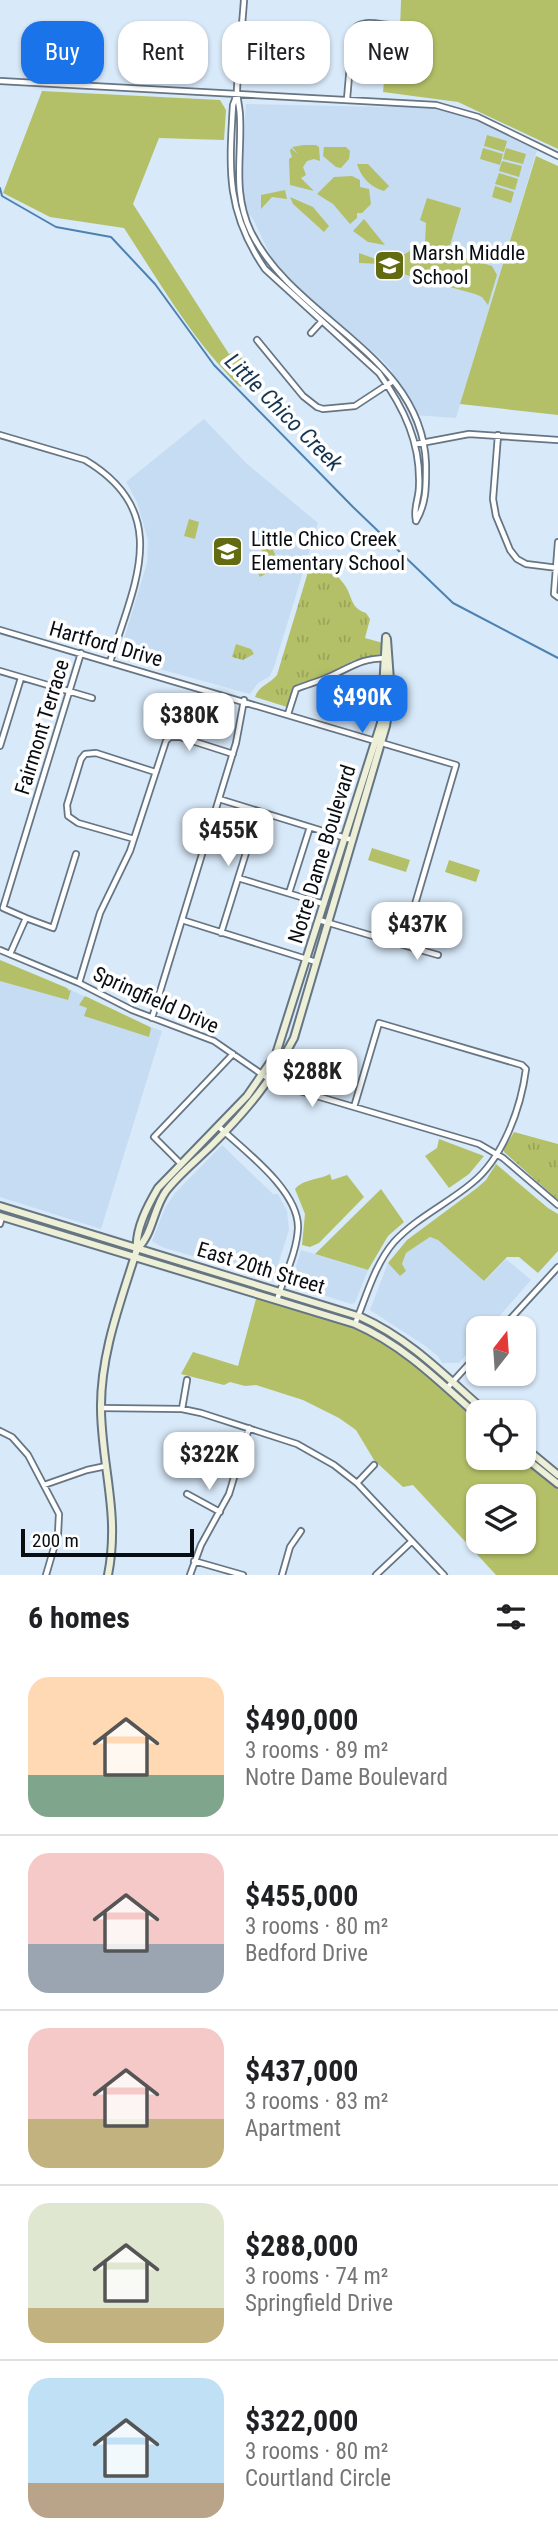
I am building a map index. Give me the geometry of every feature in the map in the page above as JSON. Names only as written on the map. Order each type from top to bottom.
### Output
[{"type":"street","points":[[237,93],[233,105],[230,180],[241,226],[265,270],[379,373],[403,411],[416,444],[419,488],[414,514],[416,521],[426,493],[423,443],[414,415],[393,381],[373,357],[277,270],[250,230],[240,194],[238,168],[240,116],[237,93],[244,0]]},
{"type":"street","points":[[0,81],[414,102],[459,110],[558,156]]},
{"type":"street","points":[[347,99],[349,84]]},
{"type":"street","points":[[311,333],[327,317]]},
{"type":"street","points":[[257,340],[303,396],[323,409],[355,406],[393,381]]},
{"type":"street","points":[[416,444],[469,434],[558,440]]},
{"type":"street","points":[[0,435],[85,460],[98,467],[119,486],[134,509],[139,521],[141,555],[110,662]]},
{"type":"street","points":[[498,435],[493,499],[496,516],[510,550],[517,559],[526,564],[557,568]]},
{"type":"street","points":[[558,542],[554,594],[558,597]]},
{"type":"street","name":"Hartford Drive","points":[[0,630],[244,700],[456,765],[403,945]]},
{"type":"street","name":"Fairmont Terrace","points":[[76,854],[52,928],[1,908],[81,653]]},
{"type":"street","points":[[288,714],[296,690],[331,676],[352,663],[387,658]]},
{"type":"street","name":"Notre Dame Boulevard","points":[[108,1575],[113,1514],[102,1437],[105,1358],[135,1257],[136,1240],[149,1203],[158,1188],[225,1132],[270,1081],[294,1038],[378,741],[387,658]]},
{"type":"street","points":[[0,671],[92,698]]},
{"type":"street","points":[[0,746],[21,678]]},
{"type":"street","points":[[152,1018],[233,754],[244,700]]},
{"type":"street","points":[[79,983],[100,913],[134,839],[166,741],[175,736],[233,754]]},
{"type":"street","points":[[134,839],[78,822],[68,816],[67,805],[81,759],[85,754],[96,753],[156,772]]},
{"type":"street","points":[[219,799],[349,839]]},
{"type":"street","points":[[221,933],[258,811]]},
{"type":"street","points":[[289,893],[310,827]]},
{"type":"street","name":"Notre Dame Boulevard","points":[[184,1167],[262,1076],[282,1039],[324,904],[349,839]]},
{"type":"street","points":[[238,878],[324,904]]},
{"type":"street","points":[[10,954],[26,918]]},
{"type":"street","points":[[182,920],[316,962]]},
{"type":"street","points":[[319,920],[438,955]]},
{"type":"street","name":"Springfield Drive","points":[[0,950],[79,983],[152,1018],[214,1041],[262,1076],[287,1088],[461,1137],[496,1153],[558,1205]]},
{"type":"street","points":[[354,1107],[379,1023],[522,1065],[526,1069],[511,1126],[496,1153],[475,1181],[396,1241],[378,1269],[355,1324]]},
{"type":"street","points":[[184,1167],[154,1137],[233,1054]]},
{"type":"street","points":[[219,1126],[284,1191],[294,1208],[298,1226],[296,1240],[279,1294]]},
{"type":"street","name":"East 20th Street","points":[[0,1206],[279,1294],[358,1316],[406,1342],[472,1400]]},
{"type":"street","name":"East 20th Street","points":[[1,1219],[355,1324],[377,1334],[406,1353],[466,1405]]},
{"type":"street","points":[[513,1316],[558,1267]]},
{"type":"street","name":"East 20th Street","points":[[249,1291],[279,1294]]},
{"type":"street","points":[[447,1388],[466,1367]]},
{"type":"street","points":[[182,1409],[187,1380]]},
{"type":"street","points":[[101,1408],[182,1409],[297,1444],[334,1465],[357,1483],[444,1575]]},
{"type":"street","points":[[190,1575],[194,1560],[234,1479],[249,1428]]},
{"type":"street","points":[[0,1431],[20,1444],[59,1514],[60,1521],[46,1575]]},
{"type":"street","points":[[536,1457],[558,1475]]},
{"type":"street","points":[[357,1483],[374,1465]]},
{"type":"street","points":[[44,1485],[107,1466]]},
{"type":"street","points":[[536,1466],[558,1484]]},
{"type":"street","points":[[187,1494],[220,1512]]},
{"type":"street","points":[[282,1575],[290,1547],[301,1531]]},
{"type":"street","points":[[376,1575],[412,1541]]},
{"type":"street","points":[[194,1560],[243,1575]]},
{"type":"shaded area","name":"Marsh Middle School","points":[[246,104],[385,107],[436,105],[459,110],[538,147],[456,418],[414,415],[393,381],[392,371],[382,360],[355,336],[326,317],[272,259],[253,219],[243,208],[242,166]]},
{"type":"shaded area","name":"Little Chico Creek Elementary School","points":[[204,419],[246,463],[318,523],[274,667],[270,676],[258,683],[250,694],[124,659],[120,652],[147,563],[148,540],[137,502],[126,482]]},
{"type":"shaded area","points":[[0,960],[162,1031],[101,1229],[0,1197]]},
{"type":"shaded area","points":[[222,1145],[273,1194],[278,1194],[287,1211],[289,1230],[273,1280],[162,1247],[152,1241],[165,1208],[175,1193]]},
{"type":"shaded area","points":[[430,1237],[438,1240],[485,1281],[506,1259],[531,1280],[500,1316],[466,1316],[466,1355],[459,1363],[442,1363],[438,1356],[424,1345],[370,1310],[388,1263],[401,1276],[406,1253]]},
{"type":"shaded area","points":[[301,1250],[368,1270],[355,1303],[292,1285]]},
{"type":"green space","points":[[401,0],[558,0],[558,149],[458,102],[383,92],[384,84],[433,84],[433,21],[400,21]]},
{"type":"green space","points":[[42,91],[220,100],[226,110],[224,140],[159,138],[133,204],[229,354],[237,351],[253,373],[252,379],[240,387],[223,369],[178,311],[124,228],[50,217],[3,193]]},
{"type":"green space","points":[[487,135],[507,141],[504,152],[484,146]]},
{"type":"green space","points":[[292,147],[319,147],[320,161],[307,161],[303,167],[306,175],[301,178],[314,191],[290,185],[291,148],[298,154]]},
{"type":"green space","points":[[324,147],[346,147],[350,151],[349,159],[341,168],[336,167],[323,156]]},
{"type":"green space","points":[[483,148],[503,154],[500,165],[480,159]]},
{"type":"green space","points":[[506,148],[526,154],[523,164],[503,159]]},
{"type":"green space","points":[[536,156],[558,166],[558,415],[460,404]]},
{"type":"green space","points":[[502,161],[522,166],[519,177],[499,171]]},
{"type":"green space","points":[[357,164],[368,164],[389,186],[384,191],[370,184]]},
{"type":"green space","points":[[499,173],[518,179],[515,190],[495,184]]},
{"type":"green space","points":[[352,176],[360,180],[360,187],[369,189],[371,204],[362,213],[357,213],[357,218],[350,224],[333,204],[317,194],[334,177]]},
{"type":"green space","points":[[495,186],[514,192],[511,203],[492,197]]},
{"type":"green space","points":[[285,190],[287,199],[272,197],[261,209],[261,195]]},
{"type":"green space","points":[[290,197],[313,207],[329,226],[324,232],[293,204]]},
{"type":"green space","points":[[427,198],[461,208],[448,252],[492,266],[497,275],[488,305],[482,297],[475,294],[392,273],[381,264],[359,263],[359,253],[384,262],[425,242],[426,223],[420,220]]},
{"type":"green space","points":[[364,219],[385,245],[368,242],[353,231]]},
{"type":"green space","points":[[189,519],[199,522],[195,539],[184,536]]},
{"type":"green space","points":[[263,548],[273,550],[275,554],[267,573],[260,577],[252,562],[254,557],[258,558]]},
{"type":"green space","points":[[326,565],[344,584],[355,606],[370,619],[365,638],[383,643],[381,654],[352,661],[293,687],[287,707],[255,697],[259,690],[277,675],[308,572],[314,567]]},
{"type":"green space","points":[[236,644],[251,649],[254,654],[243,660],[232,657]]},
{"type":"green space","points":[[372,848],[410,860],[406,872],[368,860]]},
{"type":"green space","points":[[449,860],[480,870],[476,882],[445,872]]},
{"type":"green space","points":[[0,960],[71,990],[68,1000],[0,981]]},
{"type":"green space","points":[[85,996],[148,1026],[151,1028],[149,1037],[84,1016],[87,1008],[79,1005]]},
{"type":"green space","points":[[514,1132],[558,1144],[558,1200],[504,1152]]},
{"type":"green space","points":[[439,1139],[484,1156],[469,1174],[449,1188],[425,1156],[437,1148]]},
{"type":"green space","points":[[496,1164],[558,1214],[558,1251],[538,1273],[519,1257],[507,1257],[484,1281],[438,1240],[430,1237],[406,1253],[402,1264],[406,1271],[400,1276],[388,1263],[407,1240],[477,1188]]},
{"type":"green space","points":[[330,1174],[332,1180],[347,1175],[364,1197],[319,1243],[310,1247],[302,1245],[305,1214],[295,1189],[302,1183]]},
{"type":"green space","points":[[381,1189],[404,1222],[388,1236],[368,1270],[315,1254]]},
{"type":"green space","points":[[256,1299],[269,1300],[335,1320],[386,1345],[427,1375],[466,1409],[466,1470],[536,1470],[558,1488],[558,1575],[496,1575],[477,1554],[536,1554],[536,1484],[466,1484],[466,1542],[413,1485],[403,1487],[374,1460],[356,1430],[339,1418],[303,1400],[256,1385],[245,1386],[230,1382],[224,1385],[181,1374],[193,1352],[238,1366]]},
{"type":"waterway","name":"Little Chico Creek","points":[[0,188],[2,196],[56,227],[111,237],[155,284],[214,365],[353,507],[453,603],[558,658]]},
{"type":"place","name":"Marsh Middle School","points":[[389,265]]},
{"type":"place","name":"Little Chico Creek Elementary School","points":[[228,551]]}]
